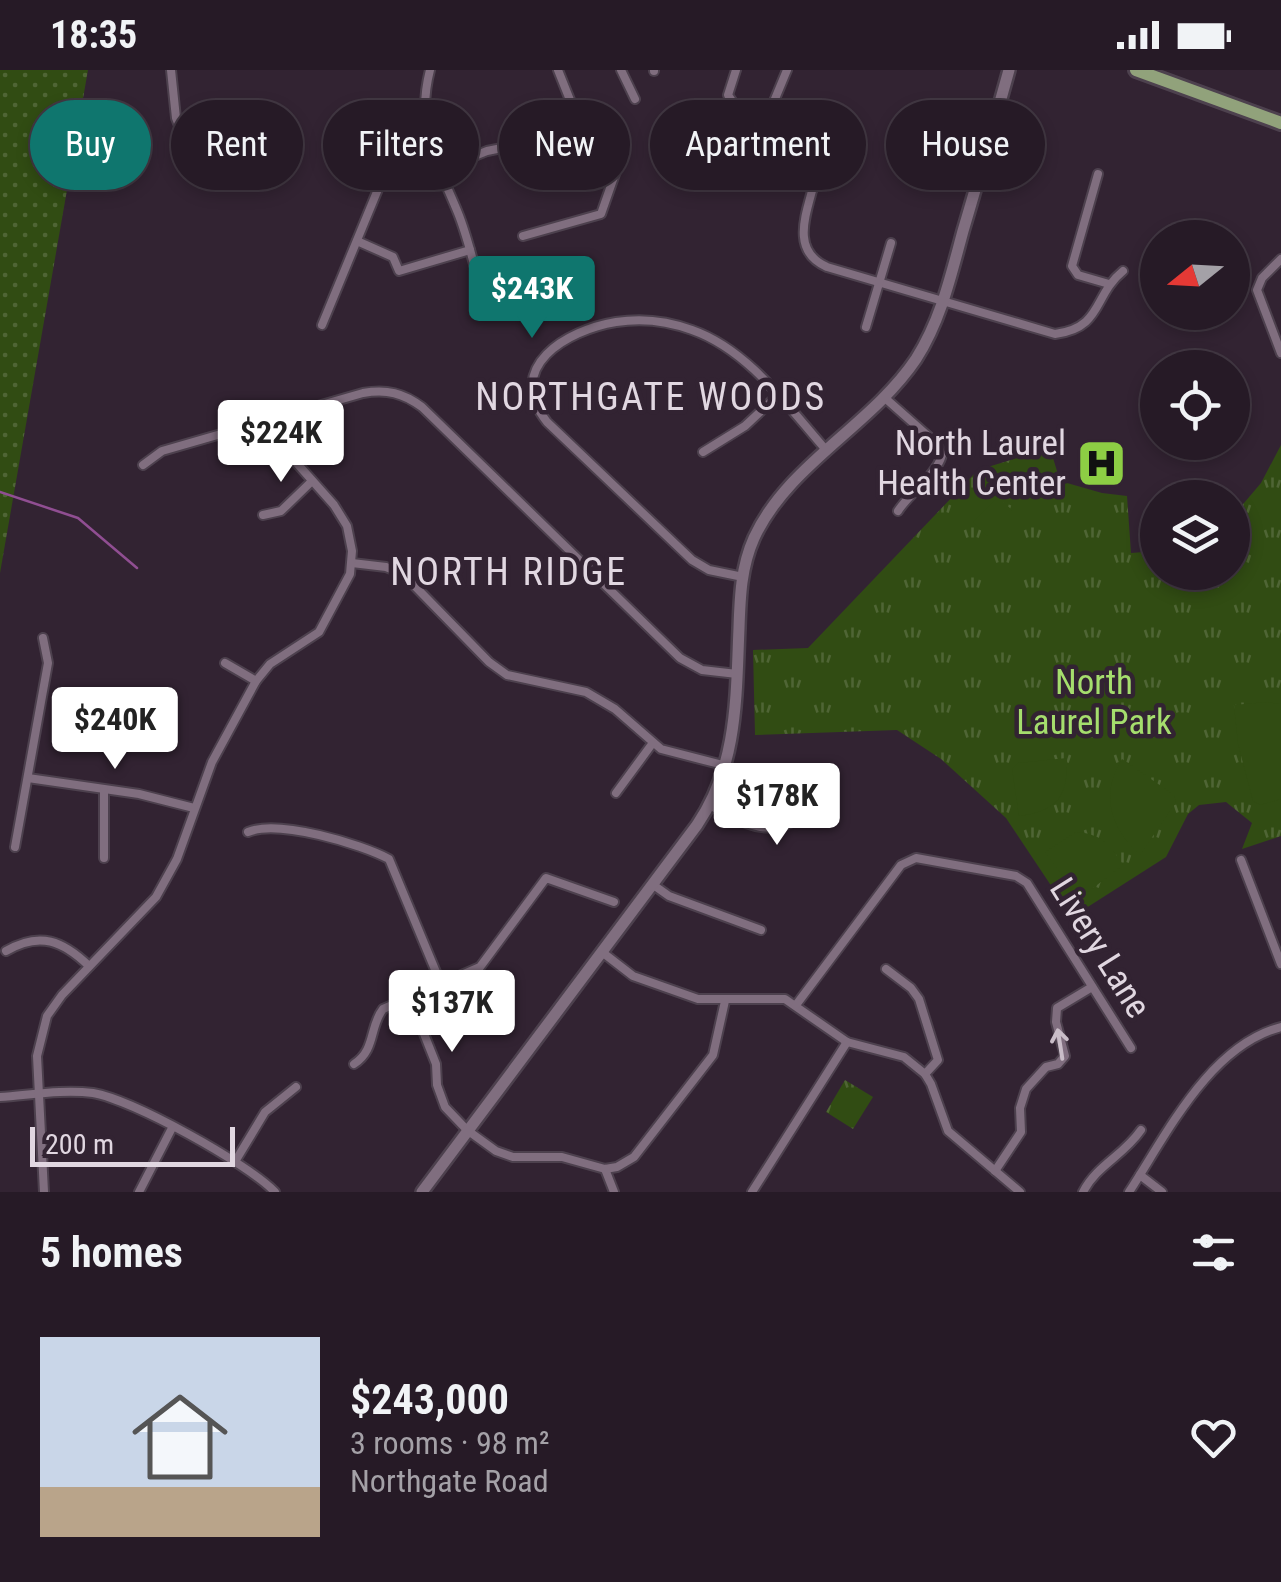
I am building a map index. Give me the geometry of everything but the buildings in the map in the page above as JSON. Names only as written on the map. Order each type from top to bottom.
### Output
[{"type":"main road","points":[[1136,70],[1281,123]]},
{"type":"street","points":[[171,70],[174,100]]},
{"type":"street","points":[[427,100],[430,70]]},
{"type":"street","points":[[558,70],[569,100]]},
{"type":"street","points":[[621,70],[635,99]]},
{"type":"street","points":[[736,70],[728,95],[754,134],[765,123],[787,70]]},
{"type":"street","points":[[422,1192],[711,806],[727,766],[742,576],[754,538],[777,501],[885,398],[916,358],[943,300],[1009,70]]},
{"type":"street","points":[[1098,174],[1072,266],[1078,275],[1109,284]]},
{"type":"street","points":[[322,324],[378,190]]},
{"type":"street","points":[[447,190],[479,281]]},
{"type":"street","points":[[522,236],[601,214],[609,190]]},
{"type":"street","points":[[813,190],[803,222],[803,240],[819,264],[1055,334],[1074,330],[1090,320],[1109,284],[1123,270]]},
{"type":"street","points":[[357,242],[393,257],[399,271],[470,250]]},
{"type":"street","points":[[866,327],[891,243]]},
{"type":"street","points":[[1281,259],[1262,278],[1257,290],[1281,353]]},
{"type":"street","points":[[742,576],[710,570],[692,560],[560,434],[536,404],[534,374],[544,354],[580,333],[616,322],[656,321],[694,330],[727,347],[827,452]]},
{"type":"street","points":[[143,464],[162,450],[376,391],[400,394],[411,399],[680,658],[702,670],[737,674]]},
{"type":"street","points":[[702,452],[733,435],[777,396]]},
{"type":"street","points":[[885,398],[937,444],[942,454],[939,465],[898,511]]},
{"type":"street","points":[[44,1192],[36,1056],[42,1028],[54,1006],[156,897],[177,859],[212,762],[256,681],[270,664],[319,632],[346,586],[352,563],[350,537],[342,515],[294,460],[278,418]]},
{"type":"street","points":[[263,516],[281,511],[312,481]]},
{"type":"street","points":[[352,563],[386,567],[402,574],[498,669],[524,681],[563,685],[596,696],[652,744],[727,766]]},
{"type":"street","points":[[15,847],[48,663],[43,638]]},
{"type":"street","points":[[224,663],[256,681]]},
{"type":"street","points":[[616,793],[652,744]]},
{"type":"street","points":[[28,778],[156,798],[194,808]]},
{"type":"street","points":[[104,790],[104,858]]},
{"type":"street","points":[[711,806],[751,826],[774,830],[802,816],[812,792]]},
{"type":"street","points":[[248,832],[268,826],[293,830],[390,859],[441,984]]},
{"type":"street","name":"Livery Lane","points":[[796,1005],[901,865],[912,858],[1016,876],[1027,883],[1131,1048]]},
{"type":"street","points":[[1241,860],[1281,964]]},
{"type":"street","points":[[354,1064],[371,1045],[378,1014],[388,1005],[480,968],[538,886],[550,878],[614,902]]},
{"type":"street","points":[[652,884],[669,896],[761,930]]},
{"type":"street","points":[[6,951],[26,943],[57,942],[66,944],[89,966]]},
{"type":"street","points":[[602,952],[634,976],[698,999],[772,997],[796,1005],[847,1042],[894,1052],[925,1074],[948,1131],[1020,1192]]},
{"type":"street","points":[[886,969],[919,999],[938,1060],[925,1074]]},
{"type":"street","points":[[994,1171],[1021,1132],[1020,1108],[1026,1089],[1046,1067],[1058,1064],[1064,1056],[1056,1022],[1058,1008],[1092,987]]},
{"type":"street","points":[[409,996],[436,1064],[441,1098],[450,1115],[503,1155],[562,1156],[605,1169],[618,1167],[634,1157],[713,1054],[726,1001]]},
{"type":"street","points":[[1128,1192],[1194,1094],[1217,1067],[1248,1042],[1281,1026]]},
{"type":"street","points":[[752,1192],[847,1042]]},
{"type":"street","points":[[236,1160],[264,1112],[296,1087]]},
{"type":"street","points":[[0,1097],[82,1092],[105,1096],[236,1160],[275,1192]]},
{"type":"street","points":[[139,1192],[172,1128]]},
{"type":"street","points":[[1083,1192],[1093,1175],[1124,1152],[1141,1130]]},
{"type":"street","points":[[605,1169],[614,1192]]},
{"type":"street","points":[[1140,1175],[1162,1192]]},
{"type":"green space","points":[[0,70],[88,70],[83,100],[30,100],[30,190],[67,190],[0,573]]},
{"type":"green space","name":"North Laurel Park","points":[[1281,445],[1281,836],[1242,849],[1252,823],[1226,802],[1199,805],[1188,814],[1166,857],[1072,917],[1006,818],[941,759],[897,730],[755,735],[753,650],[808,648],[978,470],[1050,448],[1060,481],[1127,496],[1131,553],[1140,552],[1140,590],[1250,590],[1250,496]]},
{"type":"green space","points":[[998,497],[1012,510],[987,536],[973,522]]},
{"type":"green space","points":[[1281,704],[1281,799],[1260,805],[1253,801],[1238,744],[1234,705]]},
{"type":"green space","points":[[1067,758],[1063,792],[1058,799],[1043,810],[1019,816],[1012,769],[1018,763]]},
{"type":"green space","points":[[1122,759],[1174,795],[1176,802],[1140,855],[1121,834],[1112,810],[1111,785]]},
{"type":"green space","points":[[1076,832],[1104,842],[1123,865],[1084,895],[1076,894],[1045,852]]},
{"type":"green space","points":[[845,1080],[873,1097],[853,1129],[826,1112]]},
{"type":"waterway","points":[[0,492],[78,518],[137,568]]},
{"type":"place","name":"North Laurel Health Center","points":[[1101,463]]},
{"type":"district","name":"NORTHGATE WOODS","points":[[651,397]]},
{"type":"district","name":"NORTH RIDGE","points":[[509,572]]}]
